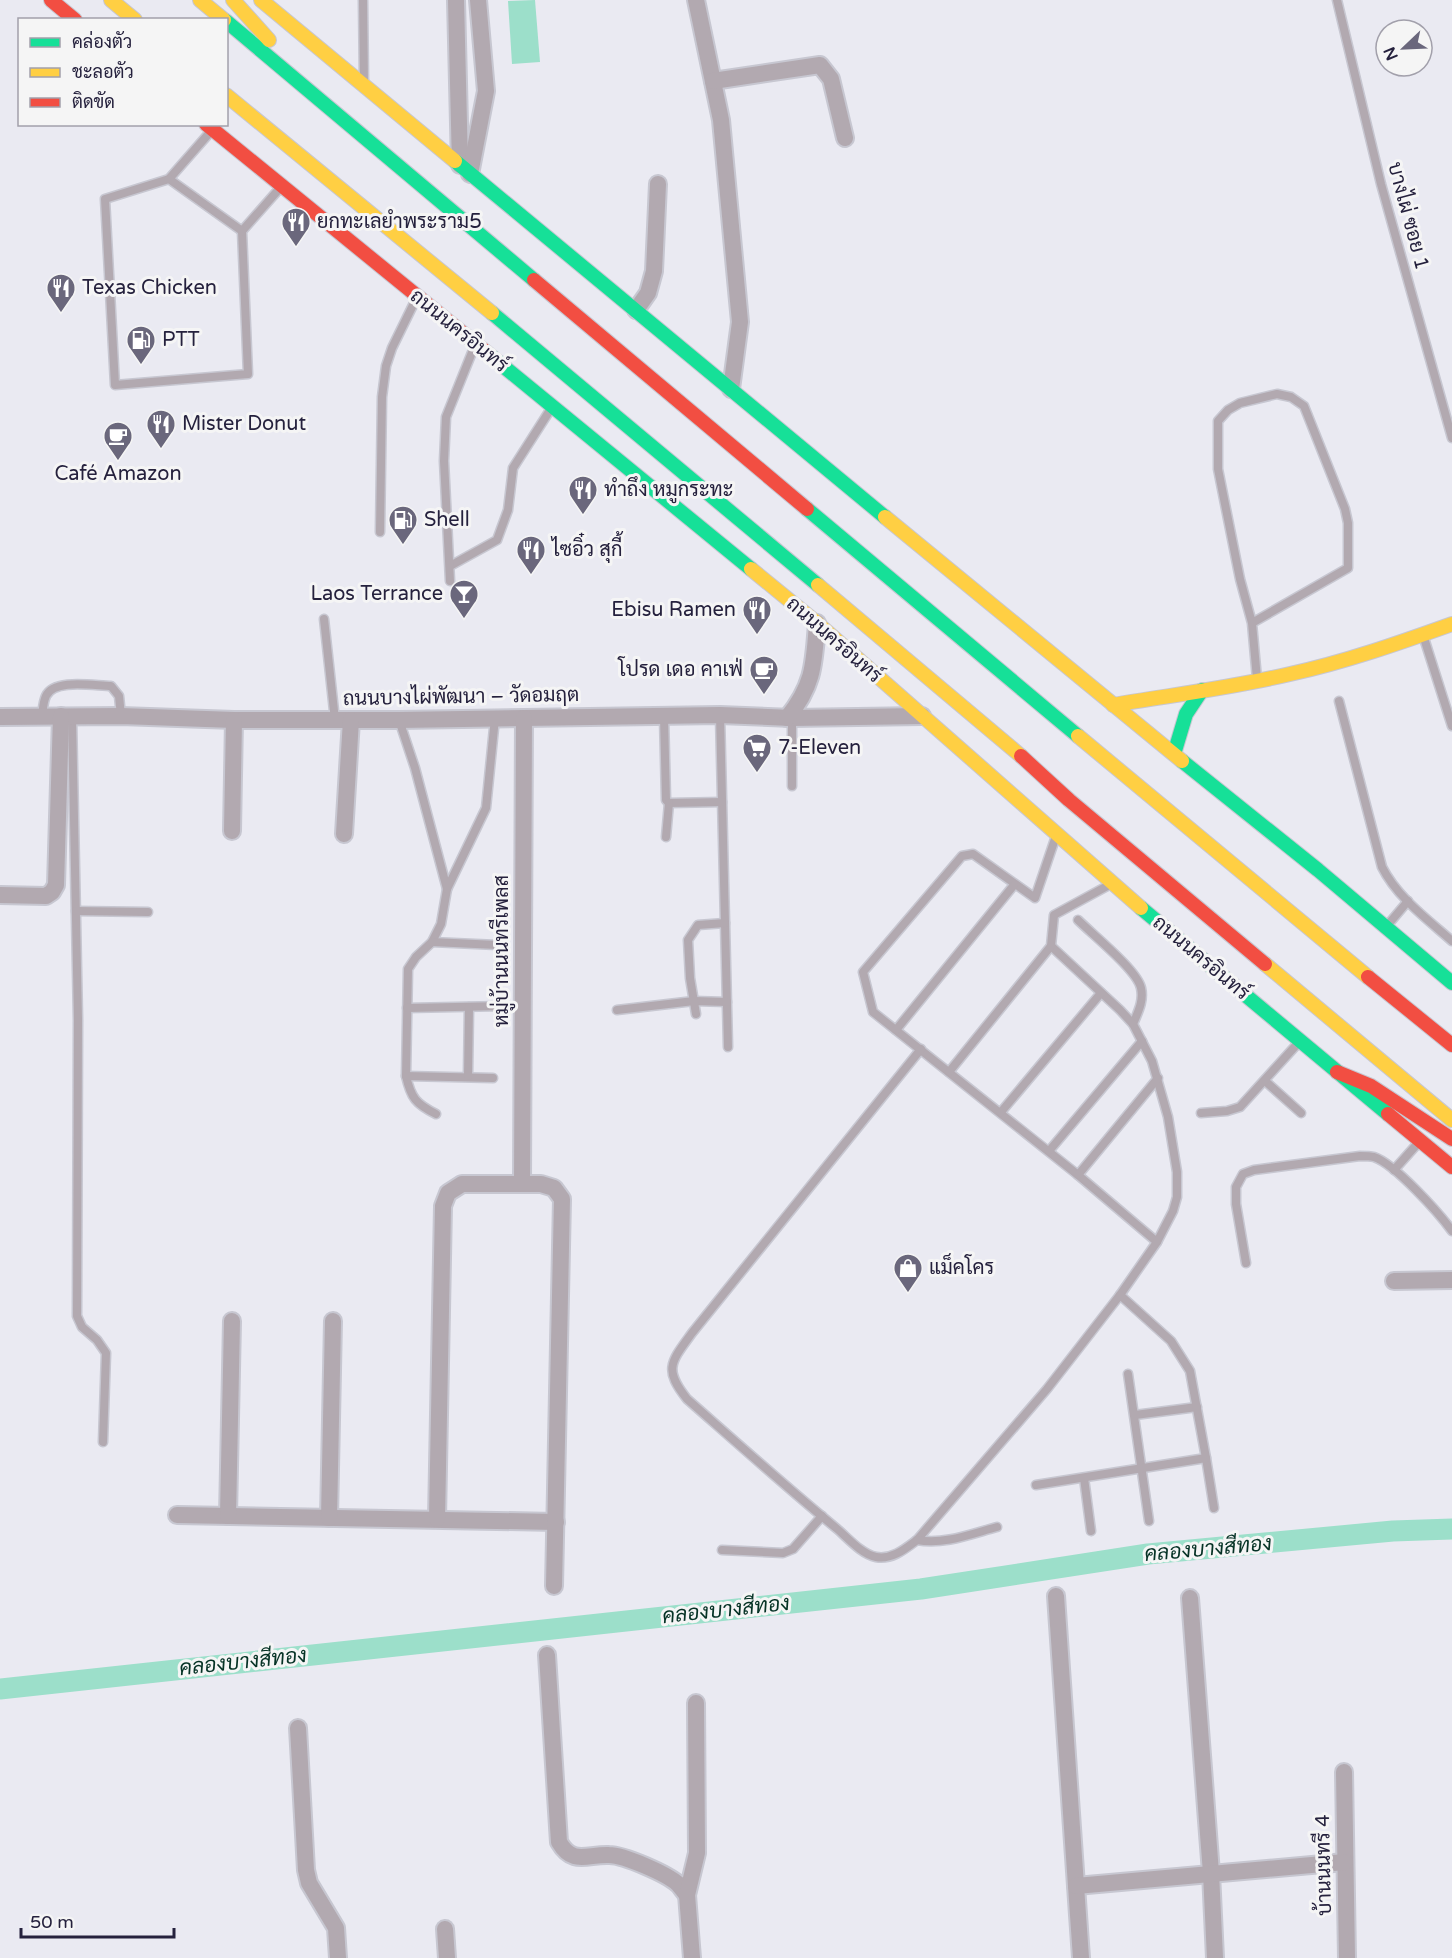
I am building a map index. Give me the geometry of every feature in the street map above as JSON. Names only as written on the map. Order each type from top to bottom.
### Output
[{"type":"main road","points":[[51,0],[73,18]]},
{"type":"main road","points":[[111,0],[133,18]]},
{"type":"main road","points":[[200,0],[222,18]]},
{"type":"main road","points":[[233,0],[331,107]]},
{"type":"main road","points":[[261,0],[1113,705],[1451,980]]},
{"type":"main road","points":[[228,22],[1273,899],[1452,1045]]},
{"type":"main road","name":"ถนนนครอินทร์","points":[[228,97],[467,292],[975,716],[1069,800],[1452,1120]]},
{"type":"main road","name":"ถนนนครอินทร์","points":[[209,127],[817,623],[1112,884],[1419,1142],[1452,1167]]},
{"type":"main road","points":[[1113,705],[1257,681],[1325,666],[1452,624]]},
{"type":"main road","points":[[1174,754],[1186,714],[1202,690]]},
{"type":"main road","points":[[1337,1072],[1371,1086],[1452,1139]]},
{"type":"street","points":[[456,0],[465,169]]},
{"type":"street","points":[[465,169],[486,91],[478,0]]},
{"type":"street","points":[[696,0],[721,120],[740,322],[731,389]]},
{"type":"street","points":[[713,81],[820,65],[831,79],[845,138]]},
{"type":"street","points":[[636,310],[648,293],[654,271],[658,184]]},
{"type":"street","points":[[790,718],[810,683],[817,623]]},
{"type":"street","name":"ถนนบางไผ่พัฒนา – วัดอมฤต","points":[[0,717],[121,716],[234,720],[399,720],[720,715],[790,718],[922,716]]},
{"type":"street","points":[[0,895],[46,896],[56,885],[66,716]]},
{"type":"street","name":"หมู่บ้านนนทรีเพลส","points":[[522,1184],[524,718]]},
{"type":"street","points":[[232,831],[234,720]]},
{"type":"street","points":[[343,720],[345,834]]},
{"type":"street","points":[[437,1520],[443,1206],[448,1193],[462,1184],[541,1184],[554,1188],[562,1199],[554,1586]]},
{"type":"street","points":[[1395,1281],[1452,1280]]},
{"type":"street","points":[[228,1516],[232,1320]]},
{"type":"street","points":[[329,1518],[333,1321]]},
{"type":"street","points":[[177,1515],[556,1522]]},
{"type":"street","points":[[1056,1596],[1081,1958]]},
{"type":"street","points":[[1190,1598],[1211,1873],[1215,1958]]},
{"type":"street","points":[[547,1655],[559,1842],[565,1852],[573,1856],[583,1858],[610,1855],[628,1859],[668,1877],[679,1885],[687,1896]]},
{"type":"street","points":[[692,1958],[687,1896],[697,1853],[696,1703]]},
{"type":"street","points":[[298,1728],[306,1870],[309,1883],[336,1928],[338,1958]]},
{"type":"street","name":"บ้านนนทรี 4","points":[[1344,1772],[1347,1958]]},
{"type":"street","points":[[1076,1886],[1345,1862]]},
{"type":"street","points":[[445,1929],[447,1958]]},
{"type":"lane","points":[[363,0],[364,85]]},
{"type":"lane","name":"บางไผ่ ซอย 1","points":[[1337,0],[1381,184],[1452,438]]},
{"type":"lane","points":[[209,127],[169,179],[105,199],[115,385],[248,374],[242,231],[282,185]]},
{"type":"lane","points":[[169,179],[242,231]]},
{"type":"lane","points":[[380,532],[382,398],[386,366],[392,348],[417,297]]},
{"type":"lane","points":[[450,581],[444,461],[446,417],[476,344]]},
{"type":"lane","points":[[1252,623],[1347,568],[1348,523],[1345,509],[1304,406],[1291,397],[1277,394],[1239,403],[1228,410],[1218,421],[1218,469],[1240,579],[1252,623],[1257,681]]},
{"type":"lane","points":[[450,566],[497,540],[508,510],[513,468],[552,407]]},
{"type":"lane","points":[[324,619],[343,720]]},
{"type":"lane","points":[[1423,634],[1452,726]]},
{"type":"lane","points":[[42,716],[46,696],[52,689],[62,685],[111,686],[119,696],[121,716]]},
{"type":"lane","points":[[1339,701],[1382,867],[1388,879],[1408,902],[1452,941]]},
{"type":"lane","points":[[720,715],[728,1047]]},
{"type":"lane","points":[[66,716],[76,911],[78,1020],[77,1316],[82,1327],[98,1340],[106,1353],[103,1442]]},
{"type":"lane","points":[[664,716],[666,800],[669,803],[666,837]]},
{"type":"lane","points":[[436,1114],[420,1106],[410,1094],[406,1077],[408,969],[416,957],[432,942],[441,924],[447,889],[486,808],[495,718]]},
{"type":"lane","points":[[790,718],[792,786]]},
{"type":"lane","points":[[399,720],[415,768],[447,889]]},
{"type":"lane","points":[[669,803],[722,802]]},
{"type":"lane","points":[[1056,836],[1035,898],[973,854],[962,856],[863,972],[873,1012],[1001,1112],[1157,1242]]},
{"type":"lane","points":[[949,1072],[1051,946],[1054,915],[1112,884]]},
{"type":"lane","points":[[896,1030],[1014,885]]},
{"type":"lane","points":[[1386,928],[1408,902]]},
{"type":"lane","points":[[76,911],[148,912]]},
{"type":"lane","points":[[1078,920],[1132,972],[1141,987],[1142,1002],[1133,1024]]},
{"type":"lane","points":[[696,1014],[687,940],[698,925],[725,923]]},
{"type":"lane","points":[[432,942],[497,945]]},
{"type":"lane","points":[[921,1049],[692,1333],[676,1354],[672,1366],[676,1385],[687,1400],[868,1554],[878,1557],[888,1557],[901,1552],[917,1540],[1047,1389],[1120,1295],[1157,1242],[1173,1211],[1177,1197],[1177,1172],[1168,1117],[1158,1078],[1142,1041],[1133,1024],[1120,1010],[1051,946]]},
{"type":"lane","points":[[1001,1112],[1101,993]]},
{"type":"lane","points":[[616,1010],[694,1001],[727,1002]]},
{"type":"lane","points":[[407,1008],[503,1006]]},
{"type":"lane","points":[[468,1077],[469,1007]]},
{"type":"lane","points":[[1049,1151],[1142,1041]]},
{"type":"lane","points":[[1201,1113],[1227,1111],[1240,1107],[1300,1041]]},
{"type":"lane","points":[[406,1077],[493,1078]]},
{"type":"lane","points":[[1078,1175],[1158,1078]]},
{"type":"lane","points":[[1264,1081],[1301,1113]]},
{"type":"lane","points":[[1394,1170],[1419,1142]]},
{"type":"lane","points":[[1246,1263],[1236,1187],[1243,1174],[1254,1170],[1360,1156],[1374,1157],[1394,1170],[1422,1196],[1452,1232]]},
{"type":"lane","points":[[1120,1295],[1171,1341],[1190,1371],[1214,1508]]},
{"type":"lane","points":[[1128,1374],[1149,1521]]},
{"type":"lane","points":[[1135,1415],[1197,1407]]},
{"type":"lane","points":[[1036,1485],[1206,1458]]},
{"type":"lane","points":[[1084,1478],[1091,1531]]},
{"type":"lane","points":[[722,1550],[783,1553],[793,1549],[822,1516]]},
{"type":"lane","points":[[917,1540],[931,1543],[997,1527]]},
{"type":"shaded area","points":[[535,0],[540,62],[512,64],[508,1]]},
{"type":"waterway","name":"คลองบางสีทอง","points":[[0,1689],[921,1589],[1148,1554],[1393,1531],[1452,1529]]},
{"type":"traffic: fast","points":[[228,23],[534,280]]},
{"type":"traffic: fast","points":[[455,161],[885,517]]},
{"type":"traffic: fast","points":[[492,313],[818,585]]},
{"type":"traffic: fast","points":[[486,352],[751,569]]},
{"type":"traffic: fast","points":[[807,509],[1078,736]]},
{"type":"traffic: fast","points":[[1174,754],[1186,714],[1202,690]]},
{"type":"traffic: fast","points":[[1182,761],[1318,870],[1452,983]]},
{"type":"traffic: fast","points":[[1141,908],[1388,1114]]},
{"type":"traffic: slow","points":[[111,0],[133,18]]},
{"type":"traffic: slow","points":[[200,0],[222,18]]},
{"type":"traffic: slow","points":[[233,0],[269,40]]},
{"type":"traffic: slow","points":[[261,0],[455,161]]},
{"type":"traffic: slow","points":[[228,97],[492,313]]},
{"type":"traffic: slow","points":[[885,517],[1182,761]]},
{"type":"traffic: slow","points":[[751,569],[817,623],[1141,908]]},
{"type":"traffic: slow","points":[[818,585],[1021,756]]},
{"type":"traffic: slow","points":[[1113,705],[1246,683],[1311,669],[1372,652],[1452,624]]},
{"type":"traffic: slow","points":[[1078,736],[1368,977]]},
{"type":"traffic: slow","points":[[1265,964],[1452,1120]]},
{"type":"traffic: jam","points":[[51,0],[73,18]]},
{"type":"traffic: jam","points":[[208,126],[486,352]]},
{"type":"traffic: jam","points":[[534,280],[807,509]]},
{"type":"traffic: jam","points":[[1021,756],[1069,800],[1265,964]]},
{"type":"traffic: jam","points":[[1368,977],[1452,1045]]},
{"type":"traffic: jam","points":[[1337,1072],[1371,1086],[1452,1139]]},
{"type":"traffic: jam","points":[[1388,1114],[1452,1167]]},
{"type":"place","name":"ยกทะเลยำพระราม5","points":[[296,248]]},
{"type":"place","name":"Texas Chicken","points":[[61,314]]},
{"type":"place","name":"PTT","points":[[141,366]]},
{"type":"place","name":"Mister Donut","points":[[161,450]]},
{"type":"place","name":"Café Amazon","points":[[118,462]]},
{"type":"place","name":"ทำถึง หมูกระทะ","points":[[583,516]]},
{"type":"place","name":"Shell","points":[[403,546]]},
{"type":"place","name":"ไซอิ๋ว สุกี้","points":[[531,576]]},
{"type":"place","name":"Laos Terrance","points":[[464,620]]},
{"type":"place","name":"Ebisu Ramen","points":[[757,636]]},
{"type":"place","name":"โปรด เดอ คาเฟ่","points":[[764,696]]},
{"type":"place","name":"7-Eleven","points":[[757,774]]},
{"type":"place","name":"แม็คโคร","points":[[908,1294]]}]
